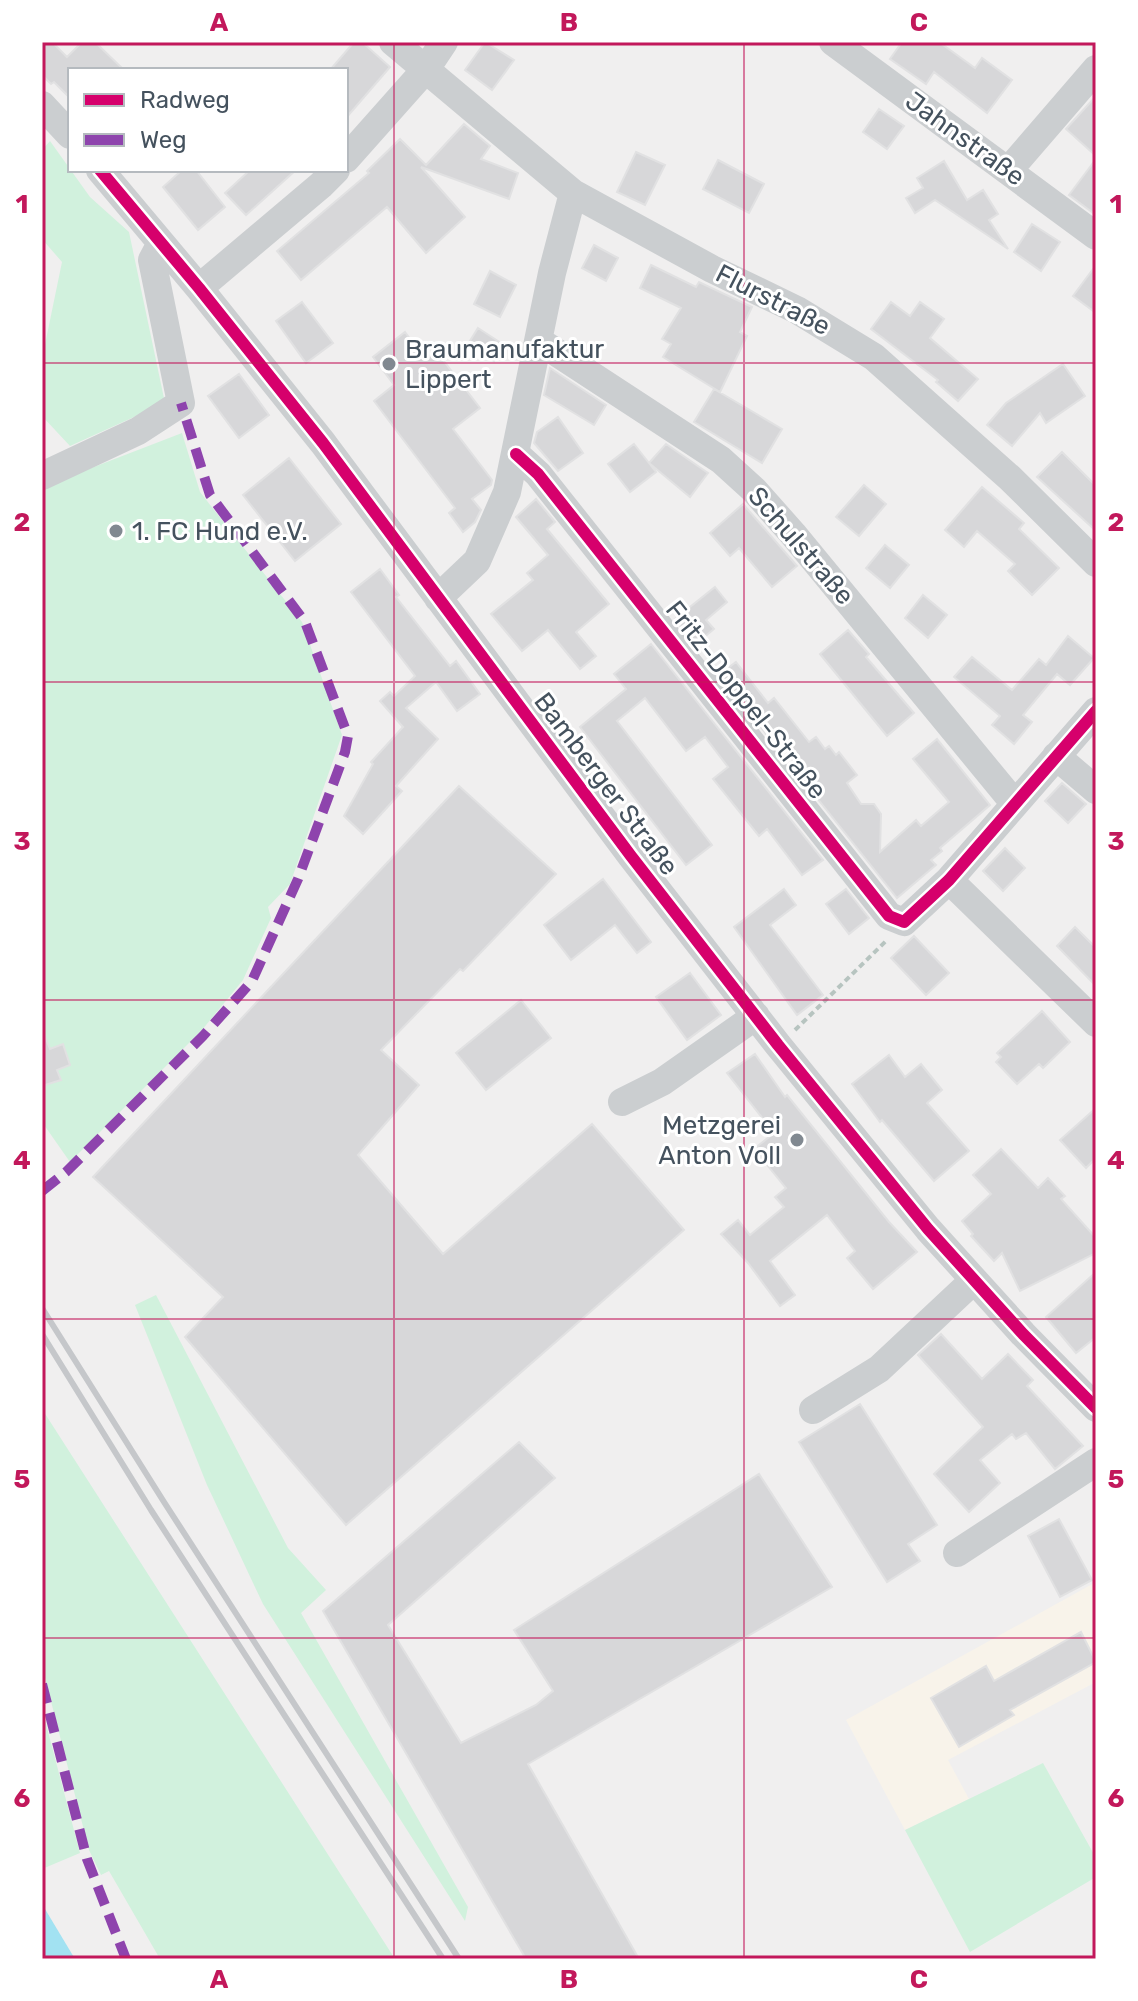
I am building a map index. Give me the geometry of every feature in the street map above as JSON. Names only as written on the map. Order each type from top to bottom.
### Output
[{"type":"street","name":"Flurstraße","points":[[393,42],[573,193],[712,269],[797,310],[874,357],[1010,478],[1096,563]]},
{"type":"street","points":[[348,157],[426,69],[444,42]]},
{"type":"street","name":"Jahnstraße","points":[[844,45],[1096,236]]},
{"type":"street","points":[[1008,171],[1096,69]]},
{"type":"street","points":[[42,105],[68,133]]},
{"type":"street","name":"Bamberger Straße","points":[[102,172],[323,443],[631,856],[778,1045],[928,1229],[1094,1401]]},
{"type":"street","points":[[199,288],[334,172]]},
{"type":"street","points":[[438,598],[477,561],[507,492],[552,273],[573,193]]},
{"type":"street","points":[[42,476],[138,431],[181,403],[152,260],[161,243]]},
{"type":"street","name":"Schulstraße","points":[[539,341],[721,460],[754,490],[1015,804]]},
{"type":"street","name":"Fritz-Doppel-Straße","points":[[516,454],[538,474],[889,916],[904,922]]},
{"type":"street","points":[[904,922],[949,880],[1096,711]]},
{"type":"street","points":[[1056,756],[1096,790]]},
{"type":"street","points":[[949,880],[1096,1023]]},
{"type":"street","points":[[622,1102],[662,1082],[756,1016]]},
{"type":"street","points":[[813,1410],[879,1369],[974,1280]]},
{"type":"street","points":[[957,1553],[1096,1462]]},
{"type":"path","points":[[778,1045],[844,984],[904,922]]},
{"type":"shaded area","points":[[1096,1582],[1096,1682],[948,1760],[969,1799],[905,1830],[846,1720]]},
{"type":"green space","points":[[50,141],[68,166],[68,172],[72,172],[90,197],[129,232],[165,403],[70,446],[42,416],[42,359],[62,262],[42,239],[42,150]]},
{"type":"green space","points":[[182,433],[200,492],[302,622],[342,735],[290,884],[268,907],[271,918],[243,980],[202,1030],[70,1162],[42,1122],[42,487]]},
{"type":"green space","points":[[156,1295],[288,1548],[326,1590],[301,1613],[468,1907],[465,1921],[263,1604],[207,1485],[135,1305]]},
{"type":"green space","points":[[42,1409],[395,1959],[160,1959],[109,1871],[101,1875],[89,1850],[42,1666]]},
{"type":"green space","points":[[42,1709],[80,1853],[42,1869]]},
{"type":"green space","points":[[1043,1763],[1096,1858],[1096,1877],[970,1952],[905,1830]]},
{"type":"water","points":[[42,1904],[75,1959],[42,1959]]},
{"type":"building","points":[[42,42],[52,42],[67,57],[82,42],[95,42],[122,68],[68,68],[68,96],[42,75]]},
{"type":"building","points":[[354,42],[362,42],[390,67],[348,116],[348,68],[332,68]]},
{"type":"building","points":[[485,42],[514,60],[492,90],[465,70]]},
{"type":"building","points":[[902,42],[939,42],[975,68],[982,58],[1012,80],[987,113],[934,72],[926,84],[890,59]]},
{"type":"building","points":[[1096,96],[1096,156],[1066,129]]},
{"type":"building","points":[[879,109],[904,126],[887,149],[863,132]]},
{"type":"building","points":[[464,124],[490,146],[481,159],[518,173],[509,199],[421,167],[465,217],[426,253],[387,207],[301,280],[277,251],[369,173],[367,171],[400,139],[426,165]]},
{"type":"building","points":[[636,152],[665,165],[645,205],[617,192]]},
{"type":"building","points":[[1096,159],[1096,215],[1069,195]]},
{"type":"building","points":[[718,160],[764,184],[749,213],[703,189]]},
{"type":"building","points":[[944,161],[967,200],[983,190],[998,214],[989,220],[1008,249],[935,200],[915,213],[906,198],[923,188],[917,178]]},
{"type":"building","points":[[180,172],[198,172],[225,207],[198,230],[163,187]]},
{"type":"building","points":[[248,172],[294,172],[246,215],[225,193]]},
{"type":"building","points":[[1032,224],[1060,242],[1041,271],[1014,252]]},
{"type":"building","points":[[594,245],[618,258],[606,281],[582,268]]},
{"type":"building","points":[[651,265],[696,287],[699,282],[752,307],[740,332],[747,336],[720,392],[663,357],[671,344],[662,339],[681,308],[640,288]]},
{"type":"building","points":[[1096,265],[1096,313],[1073,296]]},
{"type":"building","points":[[490,271],[516,285],[500,317],[474,304]]},
{"type":"building","points":[[302,302],[333,343],[306,363],[276,321]]},
{"type":"building","points":[[891,302],[910,316],[920,302],[944,319],[930,338],[978,379],[958,401],[936,382],[938,380],[871,329]]},
{"type":"building","points":[[478,328],[504,345],[494,361],[468,344]]},
{"type":"building","points":[[405,332],[425,359],[436,351],[480,408],[453,429],[492,480],[491,485],[472,499],[481,510],[475,522],[463,532],[449,513],[455,508],[374,401],[394,385],[373,357]]},
{"type":"building","points":[[1063,364],[1085,396],[1046,423],[1040,413],[1012,446],[987,425],[1006,403]]},
{"type":"building","points":[[550,368],[606,405],[594,425],[544,395]]},
{"type":"building","points":[[239,374],[269,415],[239,438],[208,396]]},
{"type":"building","points":[[714,389],[782,429],[762,463],[694,422]]},
{"type":"building","points":[[558,417],[583,453],[558,471],[534,443],[537,432]]},
{"type":"building","points":[[634,444],[656,472],[630,492],[608,464]]},
{"type":"building","points":[[666,444],[708,473],[690,497],[649,463]]},
{"type":"building","points":[[1062,452],[1096,486],[1096,531],[1037,477]]},
{"type":"building","points":[[289,458],[341,524],[295,561],[243,495]]},
{"type":"building","points":[[864,485],[886,504],[859,536],[836,517]]},
{"type":"building","points":[[982,487],[1024,523],[1019,529],[1059,568],[1032,595],[1008,571],[1015,564],[977,531],[964,547],[945,530]]},
{"type":"building","points":[[536,499],[555,522],[547,529],[609,604],[576,632],[596,656],[580,669],[548,630],[522,651],[491,614],[533,580],[527,573],[548,555],[516,517]]},
{"type":"building","points":[[743,504],[797,566],[772,587],[739,548],[730,556],[710,533]]},
{"type":"building","points":[[885,545],[909,565],[890,588],[866,568]]},
{"type":"building","points":[[380,569],[399,595],[396,597],[450,666],[456,661],[480,694],[457,711],[436,682],[406,708],[438,739],[396,786],[402,791],[363,834],[344,816],[373,764],[371,762],[403,727],[380,701],[390,692],[394,696],[415,676],[351,592]]},
{"type":"building","points":[[715,587],[727,602],[706,620],[714,629],[695,645],[675,619]]},
{"type":"building","points":[[923,595],[947,615],[928,638],[905,618]]},
{"type":"building","points":[[848,630],[869,654],[866,657],[914,713],[887,736],[820,654]]},
{"type":"building","points":[[1068,636],[1094,658],[1070,685],[1057,674],[1023,715],[1032,722],[1014,744],[992,725],[1000,716],[954,677],[972,657],[1012,690],[1039,659],[1046,665]]},
{"type":"building","points":[[651,644],[823,860],[802,875],[767,829],[759,836],[713,779],[728,767],[705,737],[686,751],[645,698],[617,721],[712,845],[686,865],[580,727],[626,689],[614,674]]},
{"type":"building","points":[[736,662],[768,703],[774,698],[809,742],[816,737],[825,749],[829,746],[836,755],[839,752],[857,775],[847,783],[861,804],[874,804],[881,814],[880,852],[916,820],[921,826],[949,802],[913,759],[937,739],[990,805],[940,848],[942,851],[931,860],[936,865],[897,898],[801,778],[806,774],[784,746],[779,750],[719,675]]},
{"type":"building","points":[[1062,783],[1086,804],[1068,823],[1045,801]]},
{"type":"building","points":[[459,786],[556,874],[463,971],[460,969],[381,1050],[419,1085],[358,1155],[443,1254],[592,1124],[684,1230],[346,1525],[185,1337],[223,1297],[93,1177]]},
{"type":"building","points":[[1005,848],[1025,868],[1003,891],[983,871]]},
{"type":"building","points":[[603,879],[651,942],[637,953],[615,925],[571,960],[544,925]]},
{"type":"building","points":[[784,889],[796,905],[770,925],[823,995],[797,1015],[734,927]]},
{"type":"building","points":[[846,889],[869,918],[849,934],[826,904]]},
{"type":"building","points":[[1075,927],[1096,948],[1096,986],[1057,946]]},
{"type":"building","points":[[914,936],[949,973],[926,995],[891,958]]},
{"type":"building","points":[[690,973],[721,1015],[687,1040],[656,997]]},
{"type":"building","points":[[521,1000],[551,1038],[486,1090],[456,1053]]},
{"type":"building","points":[[1042,1011],[1070,1042],[1043,1068],[1039,1064],[1017,1084],[996,1062],[1001,1057],[997,1053]]},
{"type":"building","points":[[42,1034],[50,1049],[63,1044],[70,1065],[57,1070],[61,1080],[42,1086]]},
{"type":"building","points":[[755,1054],[785,1097],[787,1095],[889,1222],[917,1252],[873,1289],[847,1258],[855,1251],[827,1215],[770,1261],[795,1295],[780,1306],[748,1263],[721,1234],[738,1220],[750,1235],[784,1207],[775,1197],[786,1188],[754,1149],[774,1133],[727,1073]]},
{"type":"building","points":[[889,1055],[905,1077],[921,1064],[942,1090],[927,1103],[969,1151],[934,1181],[882,1120],[880,1122],[852,1084]]},
{"type":"building","points":[[1096,1108],[1096,1158],[1086,1168],[1060,1140]]},
{"type":"building","points":[[1001,1149],[1038,1188],[1048,1178],[1065,1196],[1061,1199],[1096,1238],[1096,1253],[1020,1291],[1002,1253],[994,1261],[962,1221],[991,1194],[973,1175]]},
{"type":"building","points":[[1096,1272],[1096,1337],[1076,1353],[1046,1317]]},
{"type":"building","points":[[941,1334],[982,1379],[1008,1354],[1033,1380],[1027,1386],[1083,1446],[1055,1469],[1026,1433],[1016,1439],[1012,1434],[980,1460],[1000,1483],[969,1512],[934,1474],[983,1427],[918,1355]]},
{"type":"building","points":[[860,1404],[937,1525],[908,1544],[920,1561],[887,1582],[799,1442]]},
{"type":"building","points":[[519,1442],[555,1478],[388,1625],[461,1743],[536,1705],[553,1691],[514,1630],[759,1474],[832,1587],[528,1764],[639,1959],[526,1959],[323,1611]]},
{"type":"building","points":[[1059,1519],[1092,1580],[1060,1597],[1028,1536]]},
{"type":"building","points":[[1081,1632],[1096,1662],[1010,1710],[1014,1715],[959,1747],[931,1698],[986,1666],[994,1681]]},
{"type":"railway","points":[[42,1308],[459,1959]]},
{"type":"railway","points":[[42,1334],[151,1510],[443,1959]]},
{"type":"marked path","points":[[42,1191],[66,1172],[203,1036],[252,981],[298,879],[345,752],[348,736],[305,622],[210,495],[181,403]]},
{"type":"marked path","points":[[42,1684],[87,1859],[126,1959]]},
{"type":"cycle path","points":[[102,172],[323,443],[631,856],[778,1045],[928,1229],[1023,1334],[1096,1408]]},
{"type":"cycle path","points":[[516,454],[538,474],[889,916],[904,922],[949,880],[1096,711]]},
{"type":"place","name":"Braumanufaktur Lippert","points":[[389,364]]},
{"type":"place","name":"1. FC Hund e.V.","points":[[116,531]]},
{"type":"place","name":"Metzgerei Anton Voll","points":[[797,1140]]}]
